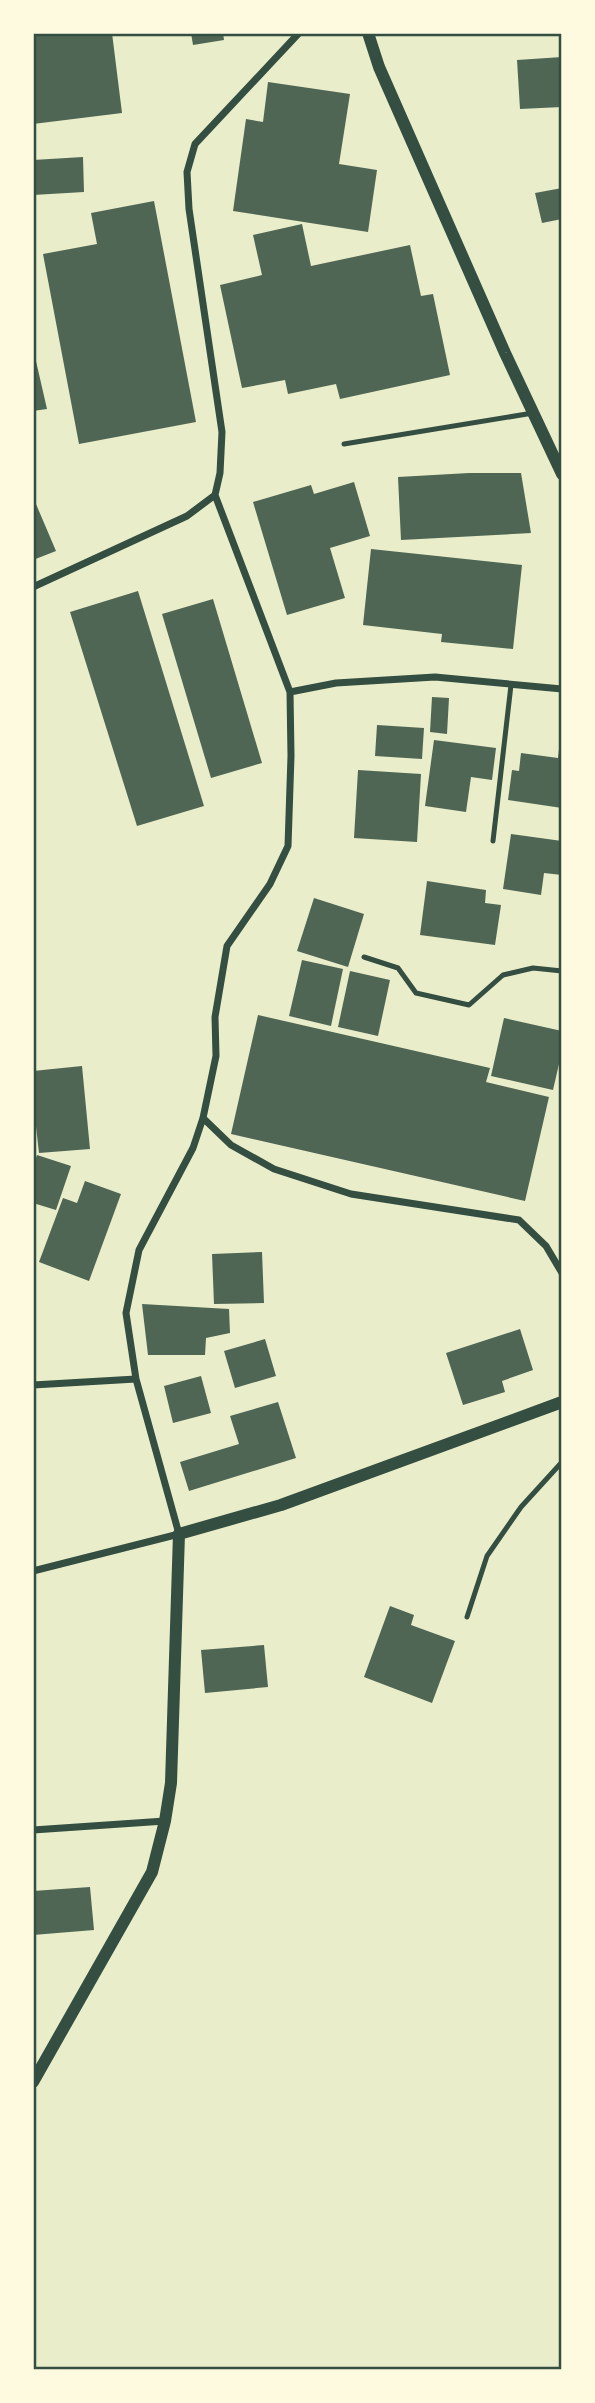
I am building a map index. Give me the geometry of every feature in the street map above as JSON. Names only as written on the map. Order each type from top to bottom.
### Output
[{"type":"street","points":[[33,2082],[38,2066],[152,1872],[171,1783],[179,1534],[136,1379],[125,1314],[139,1250],[193,1148],[203,1118],[216,1056],[215,1017],[227,946],[270,884],[288,846],[291,756],[290,692],[215,495],[220,473],[222,432],[189,209],[187,172],[195,144],[299,33]]},
{"type":"street","points":[[368,33],[379,66],[562,474]]},
{"type":"street","points":[[33,587],[187,516],[215,495]]},
{"type":"street","points":[[290,692],[336,683],[435,677],[562,689]]},
{"type":"street","points":[[203,1118],[231,1145],[274,1169],[351,1194],[519,1220],[546,1245],[562,1273]]},
{"type":"street","points":[[33,1385],[136,1379]]},
{"type":"street","points":[[33,1571],[281,1505],[562,1402]]},
{"type":"street","points":[[33,1830],[165,1821]]},
{"type":"lane","points":[[344,444],[533,413]]},
{"type":"lane","points":[[493,841],[511,685]]},
{"type":"lane","points":[[364,957],[398,968],[416,993],[469,1005],[503,975],[533,968],[562,971]]},
{"type":"lane","points":[[467,1617],[487,1556],[521,1507],[562,1462]]},
{"type":"building","points":[[33,33],[112,33],[122,113],[33,124]]},
{"type":"building","points":[[191,33],[223,33],[224,40],[193,45]]},
{"type":"building","points":[[562,57],[562,107],[520,109],[517,60]]},
{"type":"building","points":[[268,82],[350,94],[339,164],[377,170],[368,232],[233,211],[246,119],[263,122]]},
{"type":"building","points":[[83,157],[84,192],[33,195],[33,160]]},
{"type":"building","points":[[562,188],[562,219],[542,223],[535,193]]},
{"type":"building","points":[[154,201],[196,422],[79,444],[43,254],[97,244],[91,213]]},
{"type":"building","points":[[302,224],[311,266],[410,245],[421,296],[433,294],[450,375],[340,399],[336,384],[288,394],[285,380],[242,388],[220,285],[262,275],[253,235]]},
{"type":"building","points":[[33,348],[47,409],[33,411]]},
{"type":"building","points":[[521,473],[531,533],[401,540],[398,477]]},
{"type":"building","points":[[354,482],[370,536],[330,548],[345,598],[287,615],[253,502],[311,485],[314,494]]},
{"type":"building","points":[[33,497],[56,551],[33,560]]},
{"type":"building","points":[[371,549],[522,565],[513,649],[441,642],[442,634],[363,625]]},
{"type":"building","points":[[138,591],[204,806],[137,826],[70,612]]},
{"type":"building","points":[[213,599],[262,763],[211,778],[162,614]]},
{"type":"building","points":[[432,697],[449,698],[447,734],[430,732]]},
{"type":"building","points":[[377,725],[424,728],[422,759],[375,756]]},
{"type":"building","points":[[434,740],[496,748],[492,780],[471,777],[466,812],[425,806]]},
{"type":"building","points":[[560,740],[562,808],[508,800],[512,770],[519,771],[521,753],[558,758]]},
{"type":"building","points":[[358,770],[421,774],[417,842],[354,838]]},
{"type":"building","points":[[511,834],[562,841],[562,875],[544,873],[541,895],[503,889]]},
{"type":"building","points":[[427,881],[486,890],[485,903],[501,905],[495,945],[420,935]]},
{"type":"building","points":[[314,898],[364,914],[348,967],[297,951]]},
{"type":"building","points":[[302,960],[343,969],[331,1026],[289,1016]]},
{"type":"building","points":[[350,971],[390,980],[378,1036],[338,1027]]},
{"type":"building","points":[[258,1015],[490,1068],[486,1082],[549,1097],[525,1201],[231,1134]]},
{"type":"building","points":[[504,1018],[562,1031],[562,1051],[553,1090],[491,1076]]},
{"type":"building","points":[[82,1066],[90,1149],[39,1153],[33,1100],[33,1071]]},
{"type":"building","points":[[37,1155],[71,1166],[56,1210],[33,1203],[33,1166]]},
{"type":"building","points":[[85,1181],[121,1194],[89,1281],[39,1262],[63,1198],[77,1203]]},
{"type":"building","points":[[262,1252],[264,1303],[214,1304],[212,1254]]},
{"type":"building","points":[[142,1304],[229,1309],[230,1333],[206,1338],[205,1355],[148,1355]]},
{"type":"building","points":[[520,1329],[533,1370],[502,1381],[505,1392],[463,1405],[446,1353]]},
{"type":"building","points":[[265,1339],[276,1376],[235,1388],[224,1351]]},
{"type":"building","points":[[201,1376],[211,1413],[173,1423],[164,1386]]},
{"type":"building","points":[[278,1402],[296,1458],[189,1491],[180,1462],[239,1444],[230,1416]]},
{"type":"building","points":[[390,1606],[414,1615],[411,1625],[455,1641],[432,1703],[364,1677]]},
{"type":"building","points":[[264,1645],[268,1687],[205,1693],[201,1650]]},
{"type":"building","points":[[90,1887],[94,1930],[33,1935],[33,1891]]}]
